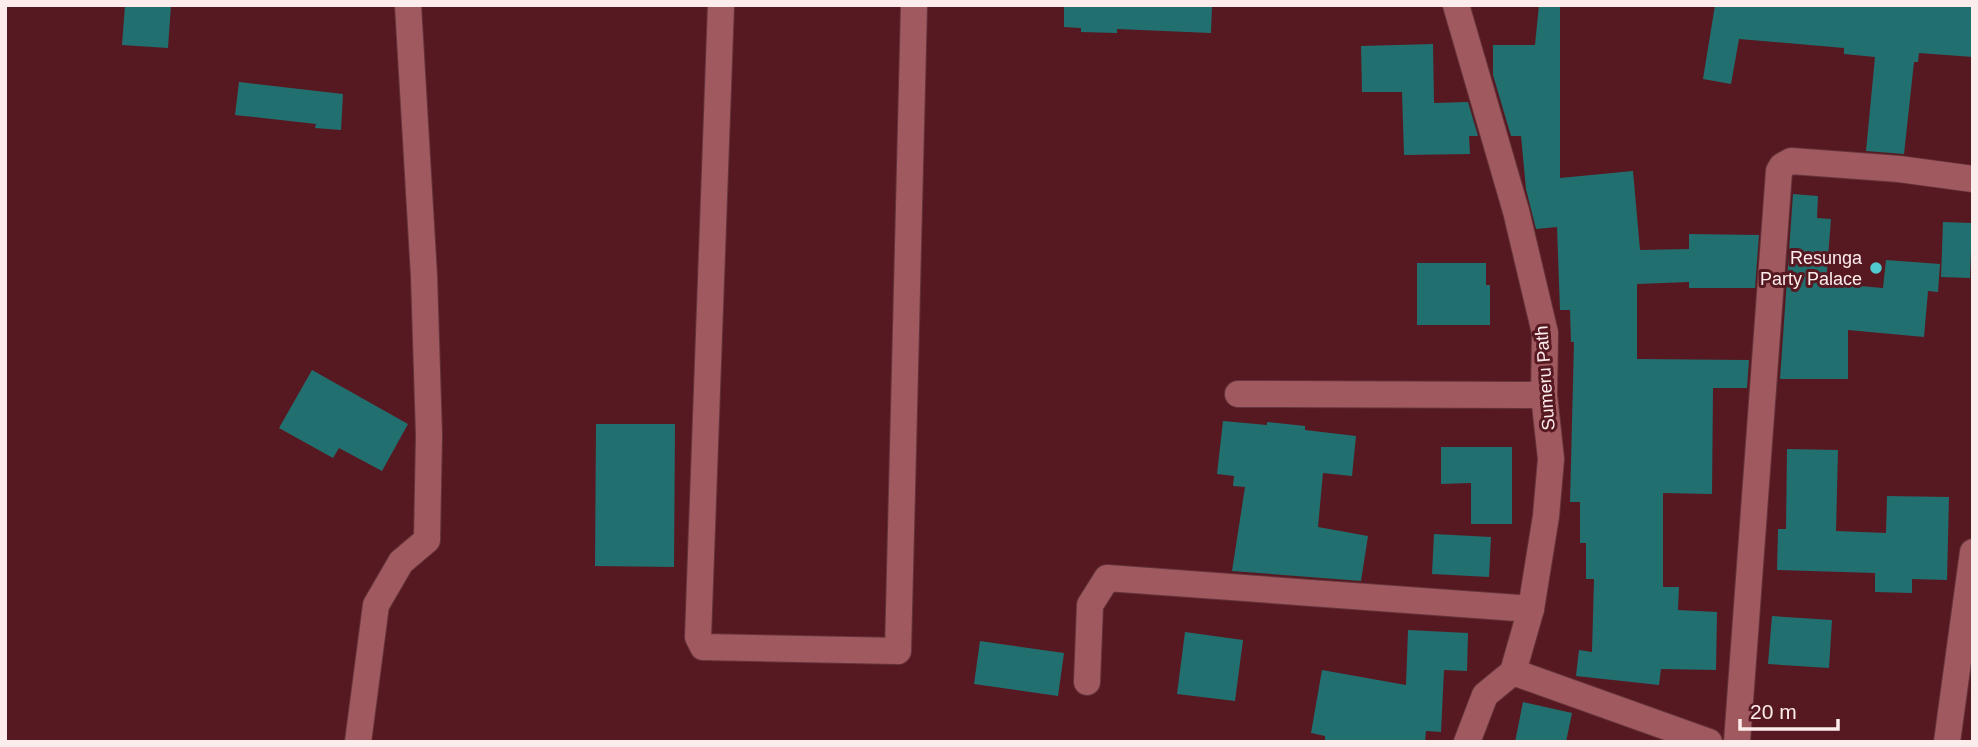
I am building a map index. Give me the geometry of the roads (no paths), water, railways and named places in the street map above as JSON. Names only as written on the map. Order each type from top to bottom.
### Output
[{"type":"street","points":[[358,742],[376,605],[401,562],[427,540],[429,435],[424,276],[408,5]]},
{"type":"street","points":[[721,5],[698,638],[704,647],[898,651],[914,5]]},
{"type":"street","name":"Sumeru Path","points":[[1456,5],[1516,211],[1545,333],[1544,395],[1551,460],[1546,516],[1531,609],[1513,672]]},
{"type":"street","points":[[1737,742],[1779,172],[1782,166],[1791,161],[1899,169],[1973,179]]},
{"type":"street","points":[[1238,394],[1544,395]]},
{"type":"street","points":[[1947,742],[1973,552]]},
{"type":"street","points":[[1087,682],[1090,605],[1107,578],[1531,609]]},
{"type":"street","points":[[1467,742],[1485,695],[1513,672],[1709,742]]},
{"type":"place","name":"Resunga Party Palace","points":[[1876,268]]}]
